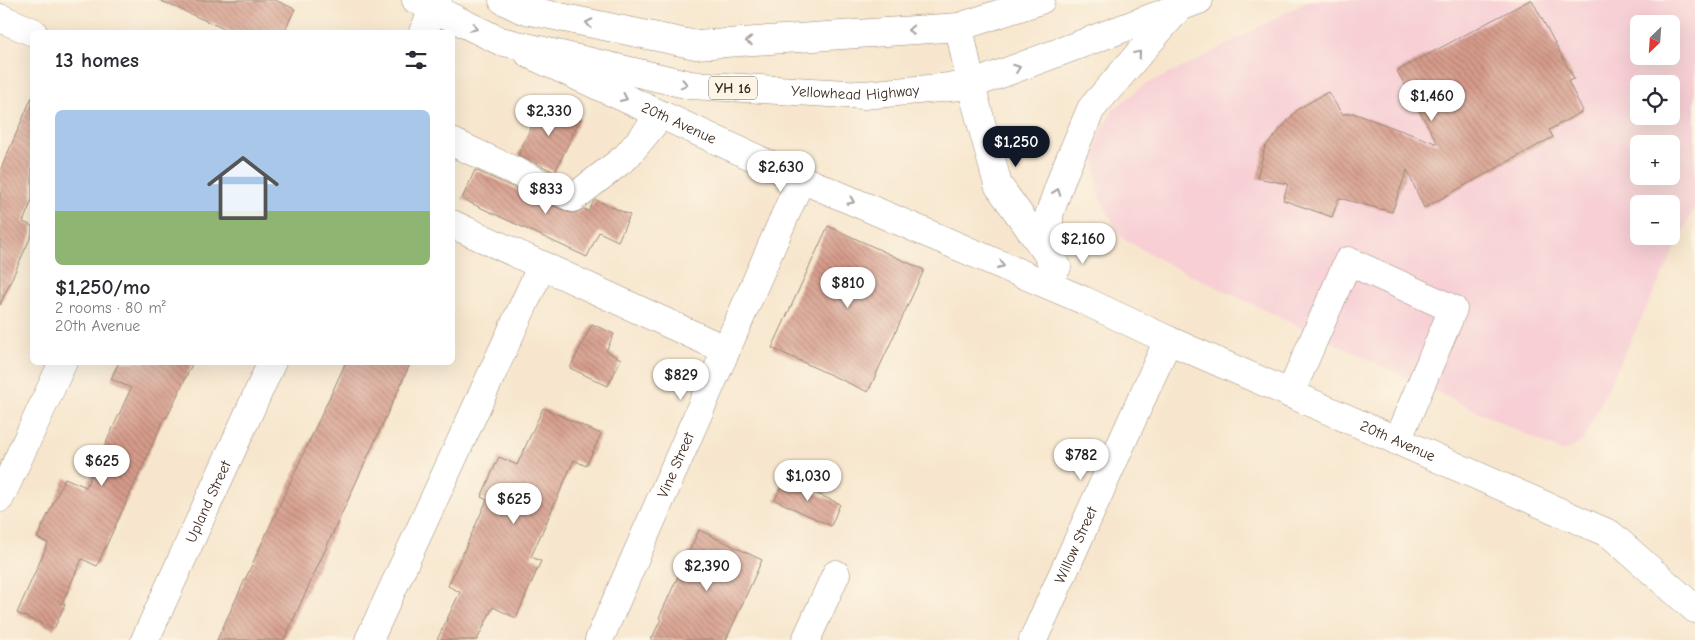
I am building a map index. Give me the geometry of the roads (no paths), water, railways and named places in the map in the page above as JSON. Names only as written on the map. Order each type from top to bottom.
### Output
[{"type":"main road","points":[[0,13],[6,0]]},
{"type":"main road","points":[[503,0],[521,9],[696,45],[959,26],[1041,0]]},
{"type":"main road","points":[[1050,257],[1049,215],[1063,175],[1091,109],[1188,5]]},
{"type":"main road","name":"Yellowhead Highway","points":[[500,41],[690,85],[864,95],[971,85],[1188,5]]},
{"type":"main road","name":"20th Avenue","points":[[428,10],[801,179],[1083,300],[1168,340],[1610,534],[1695,609]]},
{"type":"main road","points":[[0,18],[30,31]]},
{"type":"main road","name":"20th Avenue","points":[[959,26],[971,85],[998,185],[1083,300]]},
{"type":"main road","points":[[455,143],[573,198],[626,157],[661,115]]},
{"type":"main road","name":"Vine Street","points":[[598,640],[801,179]]},
{"type":"main road","points":[[455,225],[726,350]]},
{"type":"main road","points":[[1290,394],[1348,261],[1453,309],[1397,441]]},
{"type":"main road","points":[[369,640],[542,265]]},
{"type":"main road","name":"Willow Street","points":[[1033,640],[1168,340]]},
{"type":"main road","points":[[0,498],[61,365]]},
{"type":"main road","name":"Upland Street","points":[[145,640],[271,365]]},
{"type":"main road","points":[[806,640],[836,574]]}]
